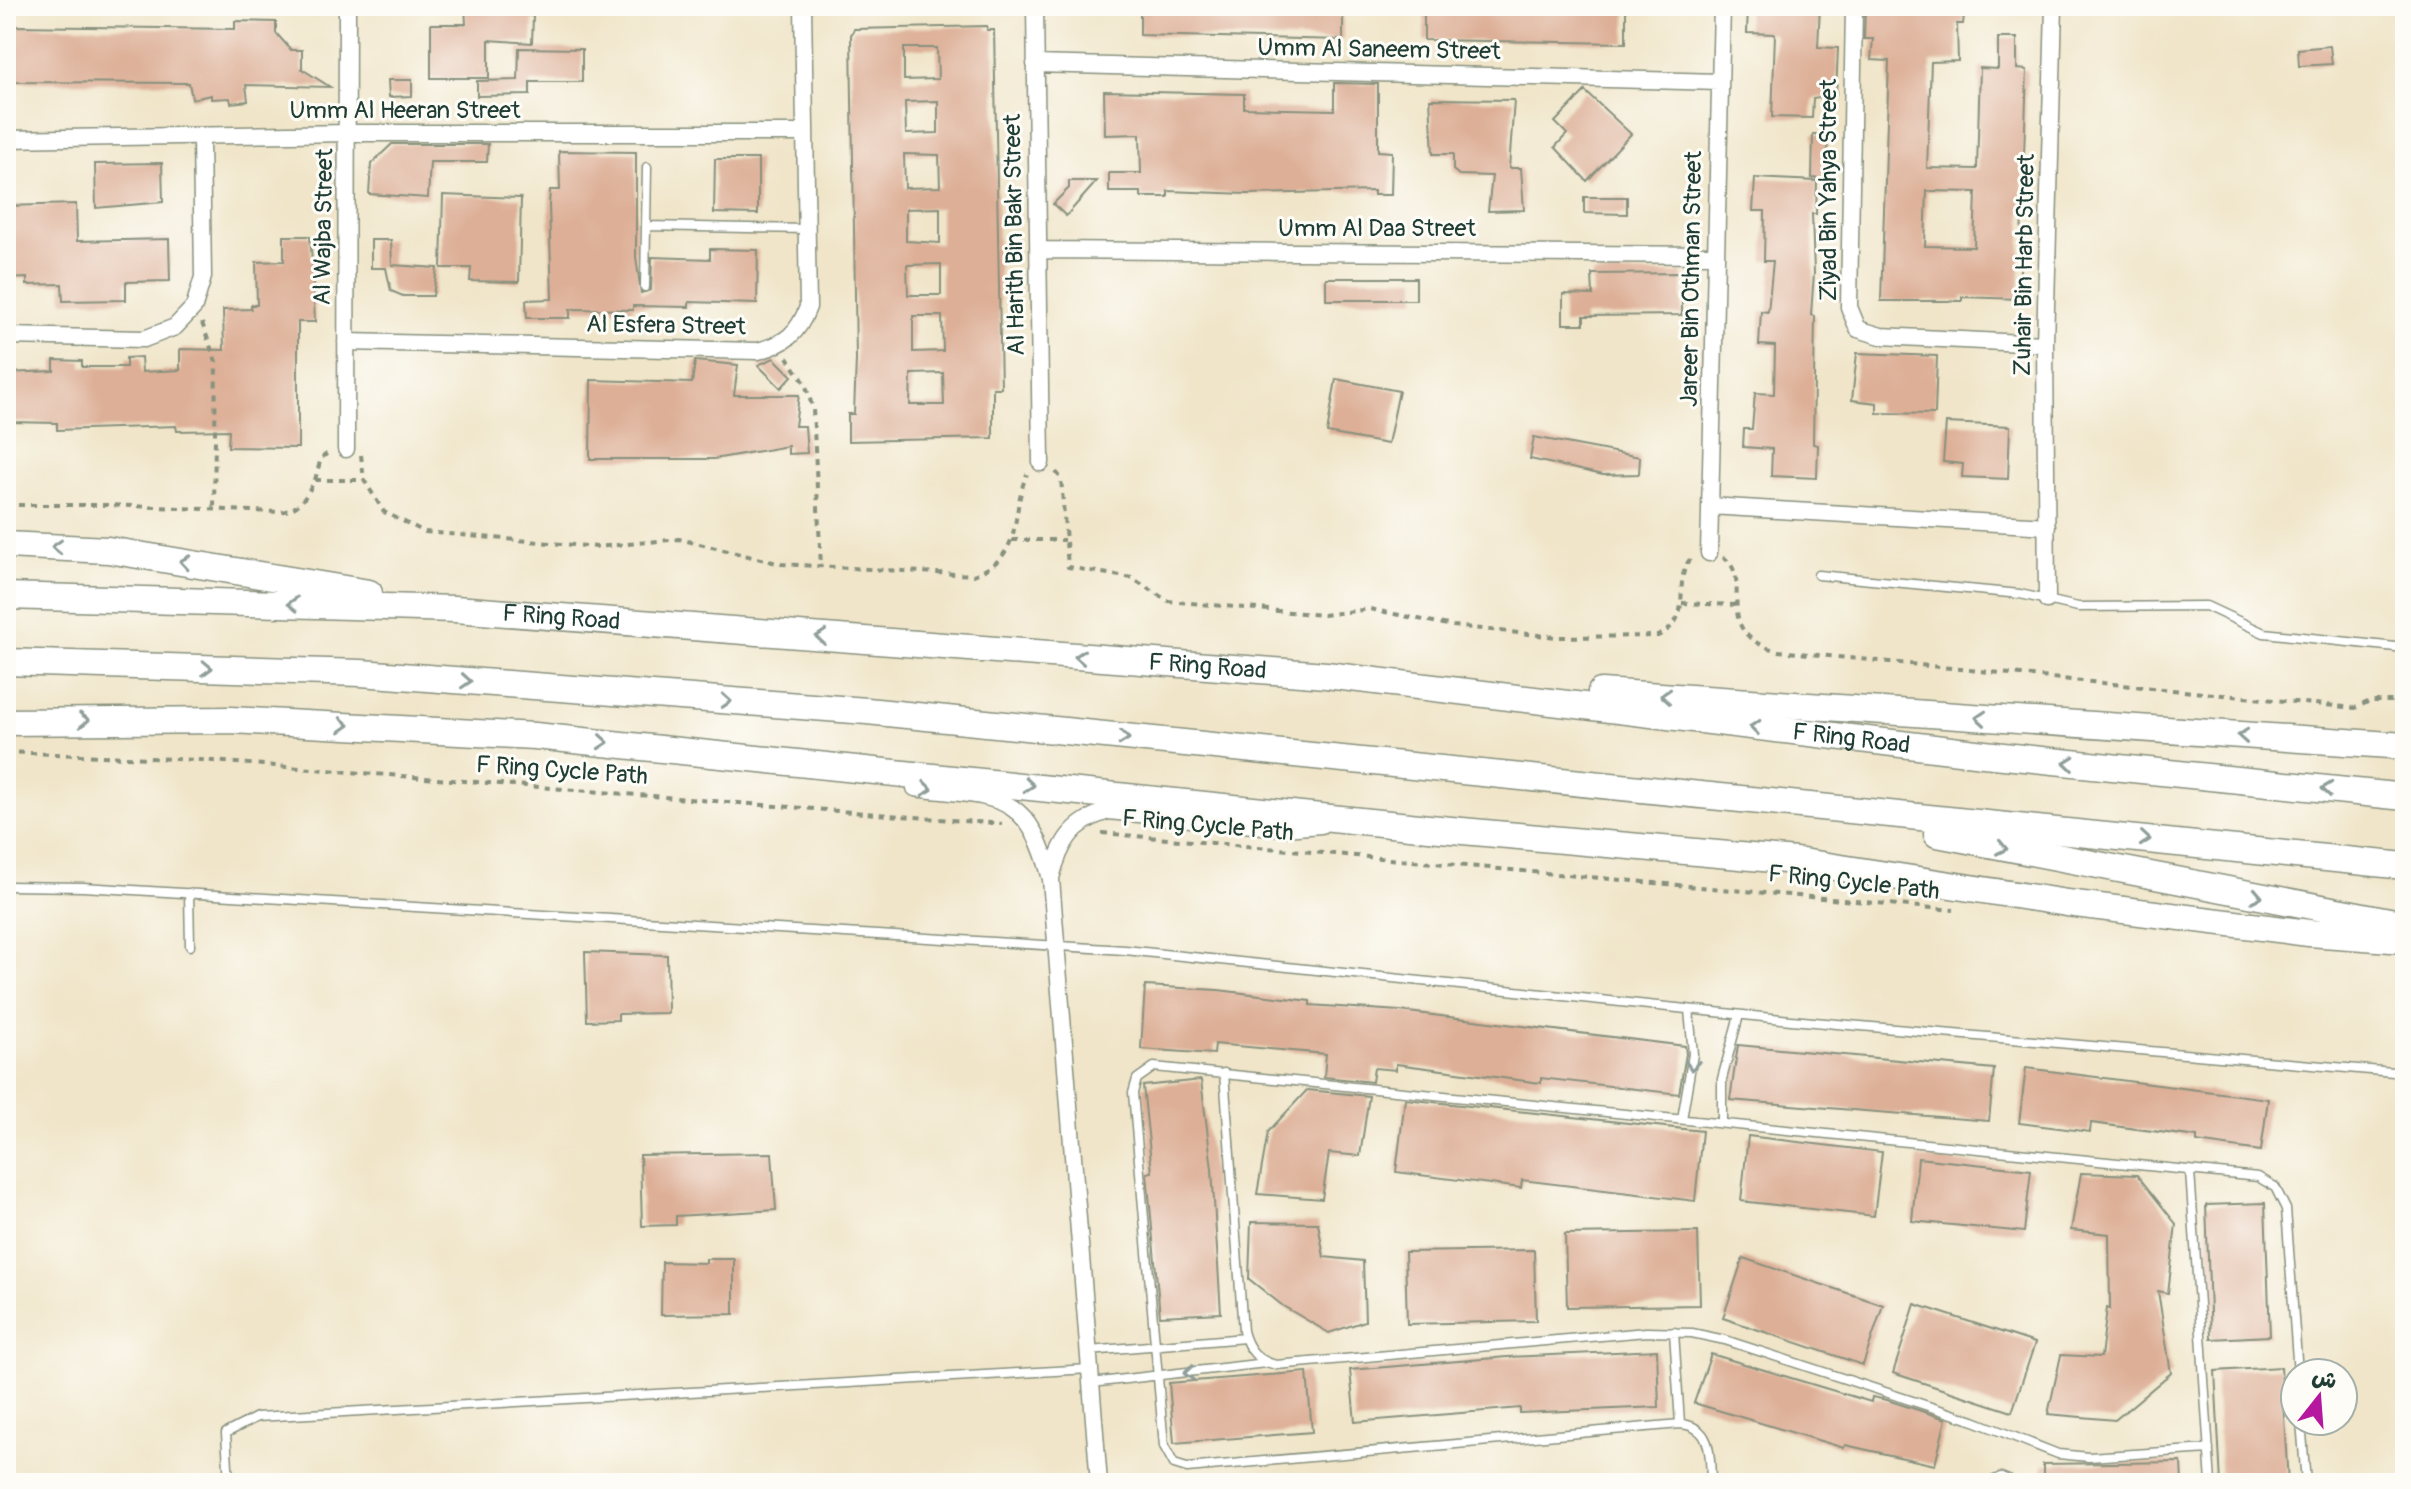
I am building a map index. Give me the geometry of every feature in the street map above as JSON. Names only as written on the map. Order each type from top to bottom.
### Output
[{"type":"highway","points":[[6,545],[108,550],[455,609]]},
{"type":"highway","name":"F Ring Road","points":[[6,596],[455,609],[1326,675],[1984,754],[2405,797]]},
{"type":"highway","points":[[6,662],[361,673],[867,711],[1844,812],[2405,866]]},
{"type":"highway","points":[[6,676],[129,666]]},
{"type":"highway","points":[[1326,675],[2405,746]]},
{"type":"highway","points":[[6,722],[230,720],[535,736],[1796,861],[2067,903],[2309,933],[2405,940]]},
{"type":"highway","points":[[1844,812],[2007,850],[2405,924]]},
{"type":"street","name":"Al Wajba Street","points":[[346,449],[347,6]]},
{"type":"street","name":"Al Esfera Street","points":[[346,342],[758,351],[779,345],[801,325],[808,307],[803,6]]},
{"type":"street","name":"Al Harith Bin Bakr Street","points":[[1035,6],[1041,463]]},
{"type":"street","name":"Jareer Bin Othman Street","points":[[1709,553],[1722,6]]},
{"type":"street","name":"Ziyad Bin Yahya Street","points":[[1854,6],[1849,307],[1858,329],[1881,336],[2045,344]]},
{"type":"street","name":"Zuhair Bin Harb Street","points":[[2047,600],[2045,344],[2054,6]]},
{"type":"street","name":"Umm Al Saneem Street","points":[[1035,64],[1720,82]]},
{"type":"street","name":"Umm Al Heeran Street","points":[[6,139],[349,133],[804,133]]},
{"type":"street","points":[[6,336],[144,339],[175,327],[194,307],[203,277],[201,137]]},
{"type":"street","name":"Umm Al Daa Street","points":[[1038,250],[1715,255]]},
{"type":"street","points":[[1710,506],[2047,526]]},
{"type":"street","points":[[825,763],[875,782],[992,798],[1015,808],[1033,827],[1051,879],[1099,1483]]},
{"type":"street","points":[[1051,879],[1061,844],[1072,830],[1095,815],[1123,810],[1285,828],[1316,826],[1345,818]]},
{"type":"lane","points":[[645,287],[647,167]]},
{"type":"lane","points":[[646,226],[806,229]]},
{"type":"lane","points":[[1818,575],[2020,594],[2078,607],[2206,606],[2264,633],[2405,648]]},
{"type":"lane","points":[[6,886],[189,893],[1056,945],[1739,1015],[2405,1073]]},
{"type":"lane","points":[[189,893],[190,946]]},
{"type":"lane","points":[[1682,1119],[1693,1065],[1689,1010]]},
{"type":"lane","points":[[1722,1123],[1722,1079],[1739,1015]]},
{"type":"lane","points":[[1711,1483],[1707,1439],[1695,1427],[1680,1424],[1180,1467],[1165,1453],[1157,1375],[1134,1085],[1141,1073],[1154,1067],[1224,1073],[2258,1177],[2280,1193],[2286,1209],[2297,1357]]},
{"type":"lane","points":[[1224,1073],[1245,1338],[1253,1354],[1267,1363]]},
{"type":"lane","points":[[2190,1171],[2211,1483]]},
{"type":"lane","points":[[229,1483],[226,1433],[257,1417],[1157,1375],[1267,1363],[1674,1332],[1725,1340],[1974,1421],[2058,1454],[2089,1457],[2209,1449]]},
{"type":"lane","points":[[1674,1332],[1680,1424]]},
{"type":"lane","points":[[1089,1351],[1245,1338]]},
{"type":"lane","points":[[2302,1437],[2306,1483]]},
{"type":"lane","points":[[1987,1483],[2001,1477],[2016,1483]]},
{"type":"path","points":[[194,307],[213,345],[216,362],[214,510]]},
{"type":"path","points":[[779,345],[805,383],[813,409],[821,567]]},
{"type":"path","points":[[6,505],[292,511],[302,503],[315,480],[364,480],[384,512],[425,532],[597,547],[679,539],[781,564],[973,575],[992,568],[1006,554],[1012,540],[1024,480],[1029,469],[1041,463],[1052,467],[1061,478],[1068,567],[1132,578],[1155,596],[1183,602],[1323,615],[1370,609],[1453,626],[1557,637],[1658,636],[1671,630],[1682,603],[1687,563],[1695,555],[1709,553],[1732,563],[1735,605],[1742,631],[1757,645],[1778,651],[2339,707],[2355,708],[2386,699],[2405,701]]},
{"type":"path","points":[[1012,540],[1064,540]]},
{"type":"path","points":[[1682,603],[1735,605]]},
{"type":"path","name":"F Ring Cycle Path","points":[[6,752],[200,760],[1033,827]]},
{"type":"path","name":"F Ring Cycle Path","points":[[1072,830],[1958,911]]},
{"type":"building","points":[[465,6],[493,6],[493,11],[533,16],[532,43],[489,40],[489,78],[431,78],[431,24],[466,24]]},
{"type":"building","points":[[1140,6],[1343,6],[1343,40],[1140,35]]},
{"type":"building","points":[[1424,6],[1626,6],[1626,43],[1424,40]]},
{"type":"building","points":[[1748,6],[1820,6],[1818,47],[1838,48],[1836,95],[1813,99],[1812,118],[1772,117],[1775,34],[1747,33]]},
{"type":"building","points":[[1865,6],[1965,6],[1963,24],[1957,24],[1958,61],[1931,62],[1927,168],[1977,169],[1980,68],[1998,69],[1998,38],[2017,38],[2017,69],[2027,70],[2019,299],[1962,297],[1962,301],[1881,301],[1889,61],[1871,60],[1873,39],[1864,39]],"holes":[[[1927,191],[1976,192],[1974,247],[1925,246]]]},
{"type":"building","points":[[235,21],[276,22],[276,33],[291,50],[302,50],[302,69],[330,87],[246,85],[248,101],[231,103],[230,98],[211,99],[211,95],[192,99],[189,83],[14,82],[14,26],[235,29]]},
{"type":"building","points":[[987,26],[987,30],[994,30],[1001,388],[993,388],[993,438],[848,441],[848,414],[854,414],[856,359],[851,35],[854,29]],"holes":[[[904,48],[937,48],[938,79],[904,80]],[[938,101],[938,133],[906,134],[905,102]],[[904,154],[939,155],[940,187],[905,188]],[[940,208],[940,243],[906,241],[906,209]],[[941,264],[941,295],[908,295],[907,265]],[[913,316],[942,316],[943,351],[913,352]],[[943,373],[944,405],[910,405],[911,374]]]},
{"type":"building","points":[[2330,46],[2332,64],[2299,66],[2298,49]]},
{"type":"building","points":[[519,48],[582,49],[582,82],[530,82],[530,95],[477,96],[477,81],[518,80]]},
{"type":"building","points":[[388,80],[412,80],[412,96],[389,97]]},
{"type":"building","points":[[1334,83],[1378,84],[1378,151],[1392,152],[1391,195],[1374,195],[1374,191],[1247,194],[1168,191],[1168,197],[1141,197],[1141,192],[1109,192],[1109,173],[1141,173],[1140,134],[1105,135],[1104,91],[1244,94],[1244,108],[1334,110]]},
{"type":"building","points":[[1585,91],[1631,134],[1587,181],[1555,147],[1567,134],[1555,122]]},
{"type":"building","points":[[1430,99],[1514,100],[1509,168],[1521,168],[1524,210],[1488,211],[1492,176],[1459,175],[1453,170],[1453,154],[1433,154]]},
{"type":"building","points":[[1813,134],[1828,134],[1826,179],[1812,178]]},
{"type":"building","points":[[392,144],[488,144],[487,162],[430,162],[428,198],[369,194],[371,164]]},
{"type":"building","points":[[559,151],[636,152],[636,257],[641,293],[651,290],[652,257],[710,259],[710,249],[758,250],[757,304],[689,302],[689,307],[570,309],[570,318],[527,318],[526,300],[552,299],[549,205],[550,190],[560,190]]},
{"type":"building","points":[[715,159],[758,159],[758,214],[714,213]]},
{"type":"building","points":[[162,163],[163,202],[96,208],[95,164]]},
{"type":"building","points":[[1755,178],[1817,181],[1816,214],[1812,214],[1814,273],[1811,315],[1815,316],[1813,444],[1818,445],[1817,478],[1771,476],[1772,449],[1743,447],[1744,429],[1752,429],[1755,393],[1774,394],[1775,346],[1759,345],[1761,311],[1768,312],[1773,261],[1764,261],[1765,211],[1753,211]]},
{"type":"building","points":[[1069,181],[1097,181],[1066,216],[1053,204],[1069,188]]},
{"type":"building","points":[[443,195],[521,198],[519,282],[470,281],[471,268],[441,268]]},
{"type":"building","points":[[1584,197],[1627,197],[1627,214],[1584,213]]},
{"type":"building","points":[[76,204],[77,241],[169,239],[170,281],[126,282],[126,300],[63,301],[62,284],[27,285],[27,278],[6,279],[6,206]]},
{"type":"building","points":[[284,236],[310,236],[312,261],[315,322],[298,322],[298,448],[228,447],[229,430],[177,431],[176,426],[57,430],[57,423],[9,422],[6,373],[54,371],[54,360],[82,361],[82,367],[126,367],[126,358],[141,357],[142,372],[180,370],[180,349],[224,350],[223,310],[251,309],[251,305],[257,305],[256,262],[284,261]]},
{"type":"building","points":[[371,240],[391,240],[392,265],[437,268],[433,296],[403,296],[391,291],[386,268],[371,268]]},
{"type":"building","points":[[1682,273],[1682,315],[1584,316],[1584,324],[1563,324],[1563,294],[1593,295],[1592,274]]},
{"type":"building","points":[[1326,278],[1416,278],[1416,300],[1326,300]]},
{"type":"building","points":[[1857,353],[1937,356],[1935,414],[1877,413],[1877,403],[1852,400]]},
{"type":"building","points":[[774,358],[792,376],[781,388],[758,365]]},
{"type":"building","points":[[695,361],[738,365],[734,395],[799,395],[795,426],[805,426],[807,453],[788,454],[788,446],[714,459],[590,459],[591,380],[692,383]]},
{"type":"building","points":[[1336,379],[1399,391],[1388,444],[1327,433]]},
{"type":"building","points":[[1946,423],[2010,426],[2008,479],[1962,477],[1963,464],[1943,462]]},
{"type":"building","points":[[1534,437],[1640,457],[1639,474],[1603,475],[1530,459]]},
{"type":"building","points":[[585,952],[667,955],[668,1013],[618,1014],[618,1020],[587,1021]]},
{"type":"building","points":[[1145,986],[1218,990],[1310,1001],[1310,1005],[1400,1011],[1685,1046],[1686,1054],[1679,1094],[1541,1078],[1541,1083],[1396,1064],[1396,1070],[1374,1068],[1372,1082],[1324,1077],[1326,1054],[1215,1044],[1214,1054],[1141,1049]]},
{"type":"building","points":[[1738,1045],[1994,1069],[1989,1121],[1730,1100]]},
{"type":"building","points":[[2026,1068],[2268,1099],[2261,1151],[2197,1142],[2197,1137],[2091,1123],[2090,1132],[2019,1123]]},
{"type":"building","points":[[1201,1080],[1212,1169],[1221,1313],[1160,1316],[1147,1173],[1152,1172],[1143,1086]]},
{"type":"building","points":[[1307,1090],[1369,1096],[1360,1156],[1329,1153],[1322,1199],[1257,1194],[1268,1132]]},
{"type":"building","points":[[1405,1099],[1702,1131],[1695,1201],[1522,1180],[1521,1188],[1396,1172]]},
{"type":"building","points":[[1748,1136],[1882,1152],[1874,1216],[1741,1201]]},
{"type":"building","points":[[772,1153],[776,1210],[676,1216],[676,1225],[642,1226],[640,1155]]},
{"type":"building","points":[[1918,1158],[2031,1170],[2024,1232],[1912,1221]]},
{"type":"building","points":[[2081,1173],[2137,1175],[2176,1224],[2168,1293],[2158,1291],[2171,1373],[2115,1420],[2048,1414],[2061,1355],[2101,1357],[2107,1308],[2110,1309],[2109,1234],[2071,1230]]},
{"type":"building","points":[[2265,1203],[2270,1336],[2211,1339],[2206,1205]]},
{"type":"building","points":[[1251,1222],[1318,1223],[1324,1257],[1363,1261],[1365,1321],[1329,1333],[1283,1306],[1249,1279]]},
{"type":"building","points":[[1698,1232],[1700,1305],[1567,1307],[1565,1234]]},
{"type":"building","points":[[1534,1250],[1536,1321],[1407,1324],[1405,1252]]},
{"type":"building","points":[[1743,1258],[1883,1305],[1863,1365],[1723,1318]]},
{"type":"building","points":[[706,1259],[734,1259],[734,1314],[661,1315],[662,1262],[706,1263]]},
{"type":"building","points":[[1915,1304],[2035,1343],[2012,1412],[1893,1373]]},
{"type":"building","points":[[1657,1350],[1659,1407],[1520,1413],[1520,1408],[1355,1422],[1350,1370],[1507,1357]]},
{"type":"building","points":[[1711,1354],[1871,1402],[1872,1397],[1887,1400],[1946,1419],[1935,1465],[1845,1445],[1844,1448],[1694,1403]]},
{"type":"building","points":[[2279,1367],[2279,1437],[2285,1437],[2288,1483],[2221,1483],[2215,1371]]},
{"type":"building","points":[[1307,1372],[1312,1432],[1174,1443],[1169,1383]]},
{"type":"building","points":[[2181,1462],[2182,1483],[2043,1483],[2043,1464]]}]
